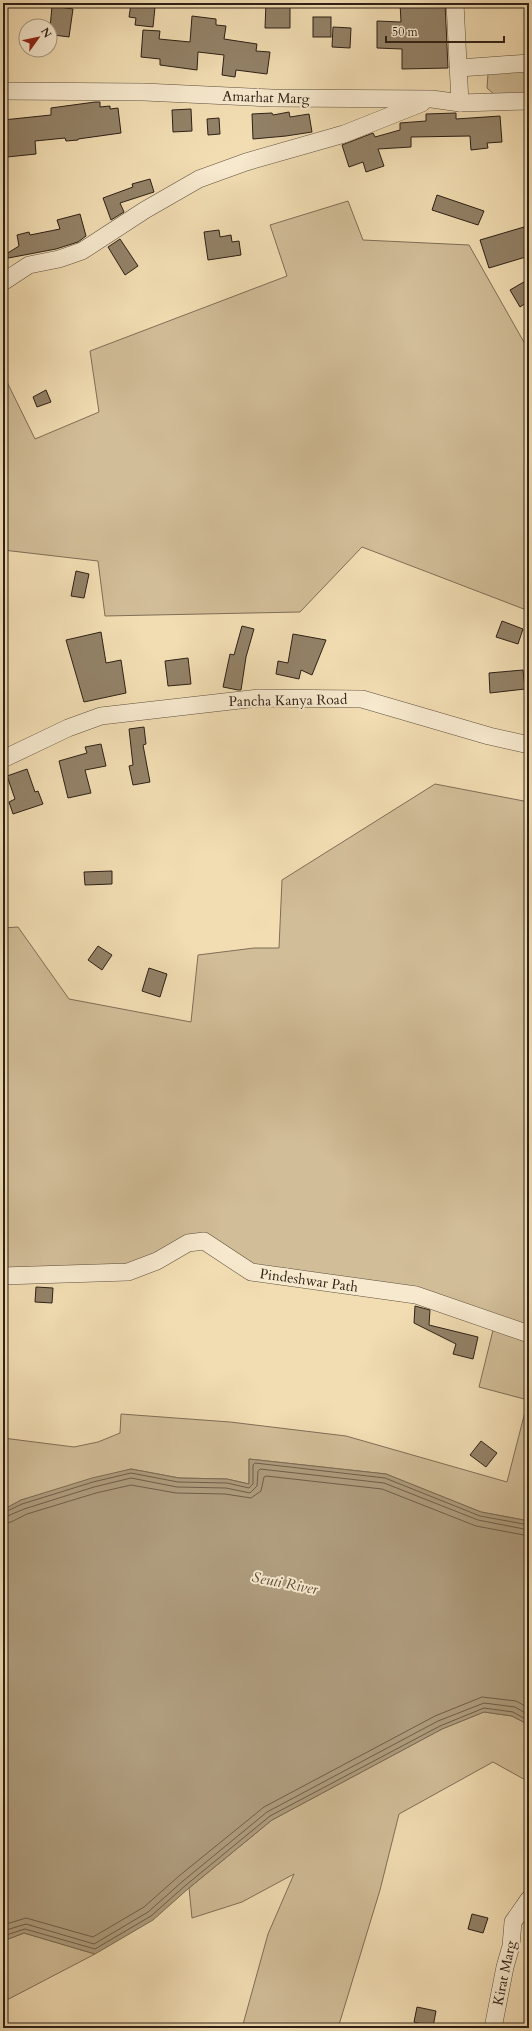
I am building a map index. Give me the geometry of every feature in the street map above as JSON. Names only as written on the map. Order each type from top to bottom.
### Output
[{"type":"street","points":[[455,3],[460,102]]},
{"type":"street","points":[[458,68],[529,63]]},
{"type":"street","name":"Amarhat Marg","points":[[3,91],[144,92],[272,98],[432,99],[460,102],[529,101]]},
{"type":"street","points":[[3,282],[29,266],[59,259],[82,251],[145,210],[199,179],[246,162],[344,134],[432,99]]},
{"type":"street","name":"Pancha Kanya Road","points":[[3,759],[68,728],[101,716],[258,698],[362,699],[489,736],[529,746]]},
{"type":"street","name":"Pindeshwar Path","points":[[3,1276],[128,1272],[157,1260],[188,1243],[204,1241],[251,1272],[416,1295],[529,1334]]},
{"type":"street","name":"Kirat Marg","points":[[493,2028],[505,1967],[511,1946],[513,1922],[529,1899]]},
{"type":"shaded area","points":[[529,70],[529,95],[496,96],[487,88],[488,74]]},
{"type":"shaded area","points":[[348,201],[363,240],[469,245],[529,351],[529,611],[362,547],[300,612],[105,616],[98,561],[3,550],[3,383],[7,382],[35,439],[99,412],[90,351],[287,276],[270,225]]},
{"type":"shaded area","points":[[435,784],[529,802],[529,1521],[481,1512],[386,1474],[249,1459],[249,1484],[227,1479],[179,1478],[131,1469],[21,1500],[3,1510],[3,1438],[74,1447],[98,1442],[120,1433],[121,1414],[230,1422],[346,1436],[507,1482],[528,1400],[479,1387],[495,1322],[416,1295],[251,1272],[204,1241],[157,1261],[3,1276],[3,928],[18,927],[69,999],[191,1022],[198,955],[254,948],[279,948],[282,880]]},
{"type":"shaded area","points":[[484,1712],[512,1716],[529,1725],[529,1782],[493,1762],[399,1814],[380,1890],[338,2028],[242,2028],[268,1934],[294,1874],[242,1902],[192,1918],[189,1888],[272,1820],[442,1729]]},
{"type":"shaded area","points":[[24,1933],[95,1954],[3,2002],[3,1941]]},
{"type":"water","name":"Seuti River","points":[[249,1459],[386,1474],[481,1512],[529,1521],[529,1725],[512,1716],[484,1712],[442,1729],[272,1820],[189,1888],[153,1920],[95,1954],[24,1933],[3,1941],[3,1510],[21,1500],[92,1478],[131,1469],[179,1478],[227,1479],[249,1484]]},
{"type":"building","points":[[266,3],[290,4],[290,28],[265,28]]},
{"type":"building","points":[[400,3],[445,3],[448,68],[402,69],[402,49],[377,48],[377,21],[401,22]]},
{"type":"building","points":[[131,4],[155,7],[153,27],[135,25],[136,18],[129,17]]},
{"type":"building","points":[[52,6],[73,9],[69,37],[58,36],[58,18],[51,18]]},
{"type":"building","points":[[192,16],[216,19],[216,25],[226,26],[224,39],[257,44],[256,51],[270,52],[267,74],[236,70],[235,77],[222,75],[224,55],[198,52],[197,70],[160,65],[160,59],[141,57],[143,30],[160,31],[159,39],[190,42]]},
{"type":"building","points":[[313,17],[331,17],[331,37],[313,37]]},
{"type":"building","points":[[333,27],[351,28],[350,48],[332,47]]},
{"type":"building","points":[[100,102],[100,107],[110,106],[110,109],[118,108],[121,133],[78,140],[66,141],[65,138],[35,141],[36,154],[7,157],[6,143],[3,143],[3,120],[51,115],[51,108]]},
{"type":"building","points":[[191,109],[192,131],[173,132],[172,110]]},
{"type":"building","points":[[289,112],[290,117],[309,114],[312,132],[253,139],[252,114],[272,113],[273,115]]},
{"type":"building","points":[[456,113],[456,119],[500,116],[502,142],[487,143],[488,148],[471,150],[470,136],[411,137],[411,147],[378,149],[384,166],[366,172],[363,162],[349,167],[342,145],[373,133],[375,137],[400,130],[400,123],[426,121],[426,114]]},
{"type":"building","points":[[219,118],[220,134],[208,135],[207,119]]},
{"type":"building","points":[[150,179],[154,192],[120,203],[124,212],[111,220],[103,198],[133,187],[132,184]]},
{"type":"building","points":[[437,195],[484,211],[478,225],[432,210]]},
{"type":"building","points":[[80,214],[86,236],[78,242],[56,249],[3,259],[3,256],[19,246],[17,235],[29,232],[30,235],[60,229],[57,220]]},
{"type":"building","points":[[524,227],[529,243],[529,256],[489,268],[480,240]]},
{"type":"building","points":[[219,230],[220,237],[231,235],[232,242],[239,241],[241,255],[208,260],[204,232]]},
{"type":"building","points":[[120,239],[138,266],[125,275],[108,247]]},
{"type":"building","points":[[529,279],[529,301],[520,307],[510,290]]},
{"type":"building","points":[[46,390],[51,402],[37,407],[33,397]]},
{"type":"building","points":[[76,571],[89,574],[84,598],[71,596]]},
{"type":"building","points":[[502,621],[523,629],[518,644],[496,637]]},
{"type":"building","points":[[242,626],[254,629],[246,657],[241,690],[238,690],[223,687],[230,654],[234,655]]},
{"type":"building","points":[[101,632],[106,663],[121,660],[126,693],[84,702],[66,640]]},
{"type":"building","points":[[293,634],[326,640],[312,675],[301,670],[299,679],[276,674],[278,661],[288,663]]},
{"type":"building","points":[[188,658],[191,684],[168,686],[165,661]]},
{"type":"building","points":[[523,670],[525,689],[490,693],[489,673]]},
{"type":"building","points":[[144,727],[146,744],[143,745],[150,782],[133,785],[129,766],[133,765],[129,729]]},
{"type":"building","points":[[101,744],[106,766],[85,770],[91,793],[68,798],[59,761],[87,753],[85,747]]},
{"type":"building","points":[[27,769],[35,792],[38,791],[43,804],[13,814],[9,802],[15,799],[7,776]]},
{"type":"building","points":[[112,871],[112,884],[85,885],[84,872]]},
{"type":"building","points":[[98,946],[112,955],[102,970],[88,960]]},
{"type":"building","points":[[149,968],[167,974],[160,997],[142,991]]},
{"type":"building","points":[[36,1287],[53,1288],[52,1303],[35,1302]]},
{"type":"building","points":[[415,1306],[430,1310],[429,1325],[478,1337],[473,1359],[453,1354],[456,1344],[414,1323]]},
{"type":"building","points":[[481,1441],[497,1453],[486,1467],[470,1455]]},
{"type":"building","points":[[472,1914],[488,1918],[483,1933],[468,1929]]},
{"type":"building","points":[[417,2007],[436,2011],[433,2027],[414,2022]]}]
